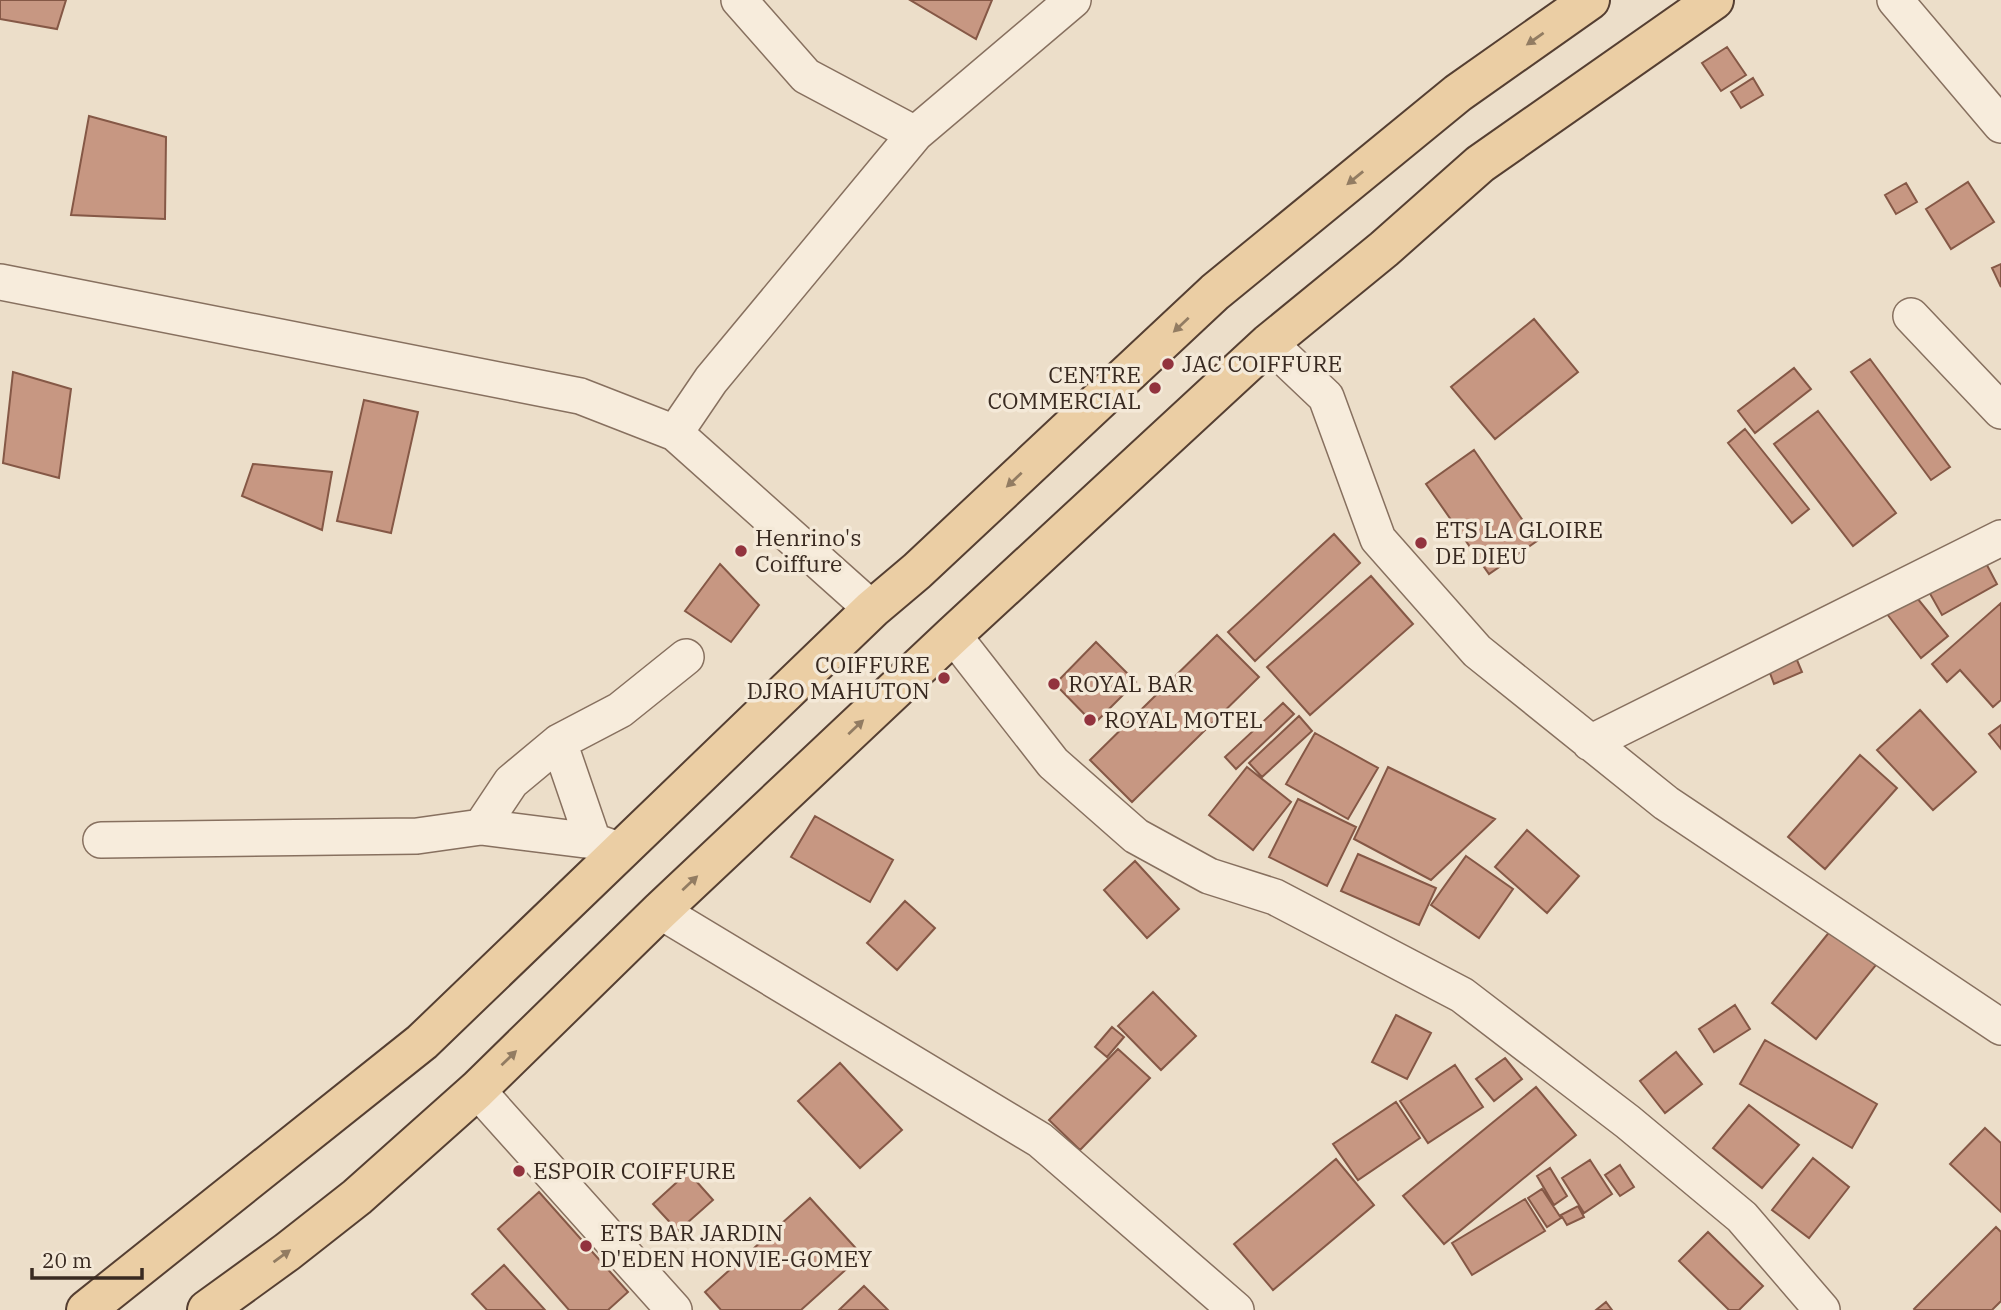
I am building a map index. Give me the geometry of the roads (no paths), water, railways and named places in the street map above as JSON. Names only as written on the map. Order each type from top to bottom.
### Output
[{"type":"main road","points":[[86,1310],[422,1042],[607,846],[917,570],[1215,292],[1458,93],[1590,0]]},
{"type":"main road","points":[[207,1310],[347,1205],[477,1090],[660,911],[1269,343],[1384,249],[1480,164],[1714,0]]},
{"type":"street","points":[[739,0],[806,76],[915,134]]},
{"type":"street","points":[[675,433],[712,380],[915,134],[1073,0]]},
{"type":"street","points":[[1895,0],[2001,125]]},
{"type":"street","points":[[0,282],[580,396],[675,433],[872,609]]},
{"type":"street","points":[[1911,316],[2001,411]]},
{"type":"street","points":[[1269,343],[1326,397],[1378,539],[1477,651],[1666,803],[2001,1027]]},
{"type":"street","points":[[1590,743],[2001,538]]},
{"type":"street","points":[[953,635],[1053,763],[1136,835],[1209,876],[1275,897],[1462,995],[1628,1122],[1742,1217],[1822,1310]]},
{"type":"street","points":[[481,827],[511,782],[559,742],[620,710],[686,656]]},
{"type":"street","points":[[559,742],[607,846]]},
{"type":"street","points":[[101,840],[417,836],[481,827],[607,846]]},
{"type":"street","points":[[660,911],[1040,1140],[1236,1310]]},
{"type":"street","points":[[477,1090],[658,1304]]},
{"type":"place","name":"JAC COIFFURE","points":[[1168,364]]},
{"type":"place","name":"CENTRE COMMERCIAL","points":[[1155,388]]},
{"type":"place","name":"ETS LA GLOIRE DE DIEU","points":[[1421,543]]},
{"type":"place","name":"Henrino's Coiffure","points":[[741,551]]},
{"type":"place","name":"COIFFURE DJRO MAHUTON","points":[[944,678]]},
{"type":"place","name":"ROYAL BAR","points":[[1054,684]]},
{"type":"place","name":"ROYAL MOTEL","points":[[1090,720]]},
{"type":"place","name":"ESPOIR COIFFURE","points":[[519,1171]]},
{"type":"place","name":"ETS BAR JARDIN D'EDEN HONVIE-GOMEY","points":[[586,1246]]}]
